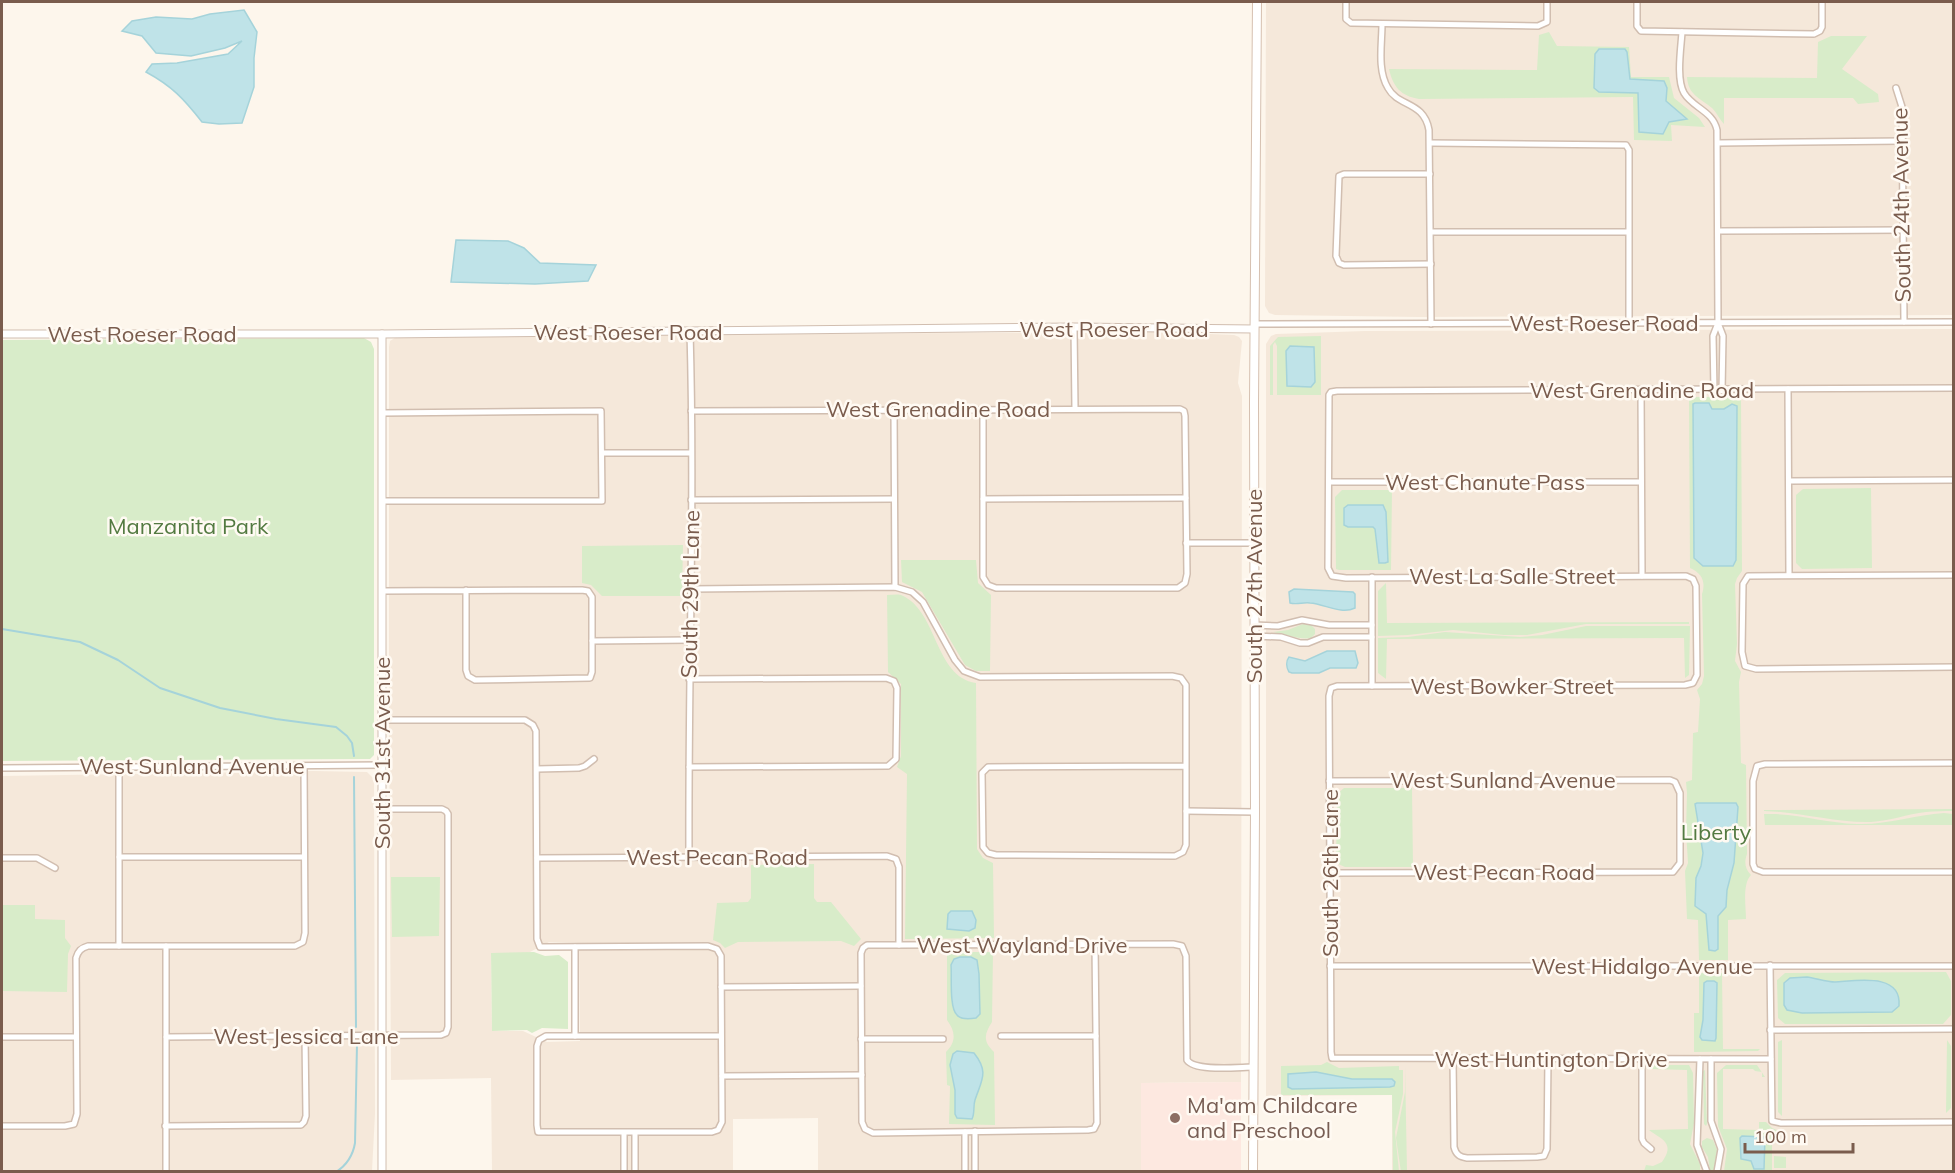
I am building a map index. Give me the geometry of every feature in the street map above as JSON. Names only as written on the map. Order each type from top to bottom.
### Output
[{"type":"main road","name":"South 27th Avenue","points":[[1253,1172],[1255,812],[1253,543],[1257,2]]},
{"type":"street","points":[[1346,2],[1347,21],[1351,23],[1538,26],[1545,24],[1547,2]]},
{"type":"street","points":[[1637,2],[1638,29],[1814,34],[1820,31],[1822,2]]},
{"type":"street","points":[[1382,24],[1382,67],[1387,88],[1422,113],[1428,122],[1431,324]]},
{"type":"street","points":[[1682,32],[1680,78],[1683,92],[1713,119],[1717,130],[1718,323],[1713,336],[1714,391]]},
{"type":"street","name":"South 24th Avenue","points":[[1896,88],[1902,107],[1904,322]]},
{"type":"street","points":[[1718,143],[1903,141]]},
{"type":"street","points":[[1430,143],[1626,145],[1629,150],[1629,323]]},
{"type":"street","points":[[1430,174],[1344,174],[1339,176],[1336,256],[1339,263],[1344,265],[1431,264]]},
{"type":"street","points":[[1719,231],[1903,230]]},
{"type":"street","points":[[1431,232],[1628,232]]},
{"type":"street","name":"West Roeser Road","points":[[2,334],[382,334],[1431,324],[1953,322]]},
{"type":"street","points":[[1718,323],[1723,336],[1722,391]]},
{"type":"street","points":[[1074,327],[1075,409]]},
{"type":"street","name":"South 29th Lane","points":[[689,857],[689,678],[692,590],[690,331]]},
{"type":"street","name":"South 31st Avenue","points":[[382,334],[382,1172]]},
{"type":"street","name":"West Grenadine Road","points":[[1329,482],[1328,410],[1331,392],[1953,388]]},
{"type":"street","points":[[1788,389],[1789,575]]},
{"type":"street","points":[[1641,390],[1642,576]]},
{"type":"street","points":[[894,409],[895,587]]},
{"type":"street","points":[[983,409],[983,499],[983,577],[988,585],[996,588],[1178,588],[1185,583],[1186,498],[983,499]]},
{"type":"street","name":"West Grenadine Road","points":[[691,411],[1180,409],[1184,411],[1186,498]]},
{"type":"street","points":[[382,413],[601,411],[602,453],[602,501],[382,501]]},
{"type":"street","points":[[602,453],[692,453]]},
{"type":"street","points":[[1789,481],[1953,480]]},
{"type":"street","name":"West Chanute Pass","points":[[1329,482],[1641,482]]},
{"type":"street","name":"West La Salle Street","points":[[1329,482],[1328,568],[1332,576],[1346,578],[1683,576],[1693,579],[1696,589],[1697,664],[1693,683]]},
{"type":"street","points":[[692,500],[894,499]]},
{"type":"street","points":[[1186,543],[1253,543]]},
{"type":"street","points":[[1953,575],[1748,576],[1743,584],[1742,652],[1745,666],[1756,669],[1953,667]]},
{"type":"street","points":[[1372,577],[1372,686]]},
{"type":"street","points":[[692,590],[895,587],[912,592],[923,602],[955,660],[964,671],[980,677],[1172,676],[1181,678],[1186,685],[1186,766],[1186,845],[1184,852],[1175,856],[996,855],[988,853],[983,847],[982,773],[988,767],[1186,766]]},
{"type":"street","points":[[382,591],[466,590],[588,591],[592,597],[590,678],[475,680],[468,676],[466,670],[466,590]]},
{"type":"street","points":[[1254,625],[1278,626],[1302,620],[1329,625],[1372,625]]},
{"type":"street","points":[[1254,636],[1281,637],[1300,643],[1323,637],[1372,637]]},
{"type":"street","points":[[592,641],[691,640]]},
{"type":"street","points":[[689,678],[886,678],[894,681],[897,688],[896,759],[888,766],[689,767]]},
{"type":"street","name":"West Bowker Street","points":[[1331,688],[1685,685],[1693,683]]},
{"type":"street","name":"South 26th Lane","points":[[1331,688],[1329,696],[1329,873],[1330,1052],[1332,1058]]},
{"type":"street","points":[[382,720],[525,720],[533,724],[536,731],[537,939],[540,947],[708,946],[717,949],[721,956],[722,1036],[722,1122],[718,1130],[712,1132],[624,1133],[538,1132],[538,1040],[546,1036],[722,1036]]},
{"type":"street","points":[[537,769],[579,768],[594,759]]},
{"type":"street","points":[[1953,763],[1765,764],[1757,766],[1753,781],[1753,864],[1755,869],[1763,872],[1953,872]]},
{"type":"street","name":"West Sunland Avenue","points":[[2,768],[382,765]]},
{"type":"street","points":[[119,766],[119,946]]},
{"type":"street","points":[[2,1126],[74,1124],[77,1114],[76,958],[79,950],[88,946],[295,946],[303,942],[305,933],[304,766]]},
{"type":"street","name":"West Sunland Avenue","points":[[1329,781],[1665,780],[1675,783],[1680,793],[1680,863],[1678,868]]},
{"type":"street","name":"West Jessica Lane","points":[[166,1037],[441,1035],[446,1033],[448,1015],[446,811],[442,809],[382,809]]},
{"type":"street","points":[[1186,812],[1255,812]]},
{"type":"street","name":"West Pecan Road","points":[[537,858],[887,856],[896,860],[899,867],[899,945]]},
{"type":"street","points":[[119,857],[304,857]]},
{"type":"street","points":[[2,858],[37,858],[55,868]]},
{"type":"street","name":"West Pecan Road","points":[[1329,873],[1673,872],[1678,868]]},
{"type":"street","points":[[721,987],[861,986],[862,1122],[865,1129],[873,1132],[1088,1130],[1094,1129],[1097,1123],[1095,944]]},
{"type":"street","name":"West Wayland Drive","points":[[861,986],[861,953],[867,945],[1173,944],[1182,946],[1186,956],[1186,1056],[1190,1064],[1198,1067],[1254,1067]]},
{"type":"street","points":[[166,946],[166,1172]]},
{"type":"street","points":[[574,947],[575,1036]]},
{"type":"street","points":[[1770,965],[1772,1121],[1781,1123],[1953,1122]]},
{"type":"street","name":"West Hidalgo Avenue","points":[[1330,966],[1953,966]]},
{"type":"street","points":[[1770,1030],[1953,1029]]},
{"type":"street","points":[[165,1126],[296,1126],[304,1122],[306,1116],[305,1036]]},
{"type":"street","points":[[1001,1036],[1096,1036]]},
{"type":"street","points":[[2,1037],[76,1037]]},
{"type":"street","points":[[861,1039],[943,1039]]},
{"type":"street","name":"West Huntington Drive","points":[[1332,1058],[1771,1059]]},
{"type":"street","points":[[1453,1059],[1454,1147],[1460,1157],[1544,1156],[1547,1149],[1548,1059]]},
{"type":"street","points":[[1642,1059],[1642,1139],[1651,1149]]},
{"type":"street","points":[[1700,1059],[1697,1145],[1707,1172]]},
{"type":"street","points":[[1711,1059],[1711,1122],[1721,1152],[1717,1172]]},
{"type":"street","points":[[722,1076],[862,1075]]},
{"type":"street","points":[[975,1131],[975,1172]]},
{"type":"street","points":[[635,1132],[635,1172]]},
{"type":"street","points":[[965,1132],[965,1172]]},
{"type":"street","points":[[624,1133],[624,1172]]},
{"type":"shaded area","points":[[1266,2],[1953,2],[1953,315],[1419,317],[1275,315],[1269,313],[1265,306]]},
{"type":"shaded area","name":"Liberty","points":[[1953,329],[1953,1171],[1392,1171],[1392,1095],[1266,1096],[1266,344],[1271,336],[1365,331]]},
{"type":"shaded area","points":[[1162,332],[1239,337],[1242,341],[1238,383],[1242,396],[1241,1082],[1141,1083],[1141,1171],[818,1171],[818,1118],[733,1119],[733,1171],[492,1171],[491,1078],[391,1080],[389,347],[390,341],[398,336]],"holes":[[[549,942],[579,943],[580,1041],[547,1042],[523,1031],[492,1031],[491,953],[528,953]]]},
{"type":"shaded area","points":[[367,772],[374,779],[375,1114],[372,1171],[2,1171],[2,776]]},
{"type":"shaded area","points":[[1241,1082],[1241,1171],[1141,1171],[1141,1083]]},
{"type":"green space","points":[[1549,32],[1557,46],[1629,47],[1631,77],[1669,77],[1674,98],[1699,118],[1705,127],[1671,125],[1672,141],[1634,140],[1633,97],[1419,99],[1407,96],[1399,90],[1389,69],[1537,70],[1539,35]]},
{"type":"green space","points":[[1831,36],[1867,36],[1842,69],[1878,94],[1879,102],[1858,104],[1853,98],[1724,98],[1724,124],[1712,108],[1692,92],[1688,83],[1687,77],[1817,78],[1818,42]]},
{"type":"green space","points":[[1321,336],[1321,395],[1277,395],[1277,346],[1275,342],[1273,345],[1273,395],[1270,395],[1270,346],[1278,337]]},
{"type":"green space","name":"Manzanita Park","points":[[364,338],[371,342],[374,349],[374,755],[370,759],[2,761],[2,340]]},
{"type":"green space","name":"Liberty","points":[[1689,397],[1741,397],[1742,571],[1735,584],[1737,644],[1735,661],[1741,672],[1739,682],[1741,763],[1746,765],[1747,854],[1745,863],[1751,875],[1745,890],[1746,919],[1728,920],[1728,960],[1699,960],[1698,920],[1687,919],[1686,782],[1692,780],[1693,733],[1698,732],[1700,699],[1697,690],[1704,676],[1703,582],[1698,572],[1690,568]]},
{"type":"green space","points":[[1871,488],[1872,568],[1802,569],[1796,563],[1796,495],[1803,489]]},
{"type":"green space","points":[[1342,490],[1392,490],[1391,570],[1336,569],[1335,497]]},
{"type":"green space","points":[[683,545],[682,596],[602,596],[591,585],[582,583],[582,546]]},
{"type":"green space","points":[[901,560],[976,560],[978,583],[991,595],[990,671],[976,671],[965,665],[922,592],[902,582]]},
{"type":"green space","points":[[1386,583],[1387,623],[1689,622],[1689,624],[1586,624],[1527,635],[1453,630],[1378,636],[1378,591]]},
{"type":"green space","points":[[887,595],[901,595],[913,603],[922,614],[952,669],[962,678],[976,683],[977,849],[983,858],[993,863],[994,938],[905,939],[907,774],[897,767],[901,756],[901,684],[888,672]]},
{"type":"green space","points":[[1303,624],[1311,625],[1315,629],[1315,634],[1311,638],[1297,638],[1273,632],[1288,630]]},
{"type":"green space","points":[[1586,626],[1690,626],[1689,675],[1685,678],[1684,638],[1387,639],[1386,679],[1378,673],[1378,638],[1445,632],[1520,637]]},
{"type":"green space","points":[[1344,788],[1412,788],[1413,867],[1345,867],[1336,863],[1337,794]]},
{"type":"green space","points":[[1953,809],[1953,811],[1926,812],[1871,822],[1764,811],[1764,810]]},
{"type":"green space","points":[[1944,813],[1953,814],[1953,825],[1765,825],[1764,814],[1857,824]]},
{"type":"green space","points":[[814,864],[814,898],[817,902],[831,902],[861,939],[854,946],[841,941],[738,942],[725,948],[713,940],[717,903],[748,902],[751,898],[751,865]]},
{"type":"green space","points":[[391,877],[440,877],[439,936],[392,937]]},
{"type":"green space","points":[[2,905],[35,905],[35,919],[65,920],[65,938],[71,946],[68,954],[67,992],[2,991]]},
{"type":"green space","points":[[534,952],[545,956],[559,955],[568,962],[568,1029],[542,1028],[532,1033],[527,1030],[492,1031],[491,953]]},
{"type":"green space","points":[[947,952],[993,952],[992,1022],[987,1030],[986,1041],[994,1052],[995,1125],[949,1124],[950,1086],[947,1085],[946,1052],[954,1036],[947,1020]]},
{"type":"green space","points":[[1946,972],[1951,981],[1951,1015],[1943,1024],[1785,1024],[1778,1018],[1777,980],[1785,973]]},
{"type":"green space","points":[[1699,973],[1722,973],[1723,1049],[1760,1049],[1758,1051],[1694,1052],[1694,1013],[1699,1013]]},
{"type":"green space","points":[[1782,1040],[1782,1116],[1778,1112],[1778,1042]]},
{"type":"green space","points":[[1947,1040],[1951,1046],[1951,1108],[1946,1113]]},
{"type":"green space","points":[[1327,1062],[1339,1068],[1399,1066],[1399,1070],[1403,1070],[1403,1094],[1395,1132],[1399,1171],[1393,1171],[1392,1095],[1281,1095],[1281,1066],[1321,1065]]},
{"type":"green space","points":[[1655,1065],[1689,1065],[1693,1073],[1694,1123],[1690,1144],[1700,1164],[1700,1171],[1644,1171],[1646,1165],[1653,1166],[1662,1162],[1668,1150],[1665,1142],[1649,1130],[1688,1129],[1687,1070],[1651,1069]]},
{"type":"green space","points":[[1726,1065],[1757,1065],[1762,1072],[1753,1069],[1723,1069],[1723,1129],[1759,1130],[1759,1122],[1766,1122],[1779,1131],[1779,1136],[1772,1137],[1772,1171],[1724,1171],[1727,1149],[1718,1126],[1717,1073]]},
{"type":"green space","points":[[1405,1066],[1407,1171],[1401,1172],[1396,1138],[1405,1092]]},
{"type":"green space","points":[[1705,1070],[1706,1126],[1704,1124],[1703,1071]]},
{"type":"green space","points":[[1707,1138],[1713,1140],[1717,1150],[1714,1171],[1710,1171],[1708,1157],[1702,1147],[1702,1141]]},
{"type":"green space","points":[[1774,1156],[1786,1157],[1786,1168],[1774,1168]]},
{"type":"water","points":[[244,10],[257,32],[254,87],[242,123],[202,122],[177,94],[146,72],[152,64],[177,63],[228,54],[242,41],[225,48],[191,56],[156,53],[142,36],[122,31],[132,21],[156,17],[192,19],[210,14]]},
{"type":"water","points":[[1599,49],[1625,49],[1630,79],[1664,81],[1667,88],[1666,101],[1687,119],[1669,122],[1663,134],[1639,132],[1638,93],[1599,92],[1594,88],[1595,54]]},
{"type":"water","points":[[456,240],[508,241],[524,248],[540,263],[596,265],[588,281],[535,284],[451,282]]},
{"type":"water","points":[[1290,346],[1314,347],[1315,382],[1311,387],[1287,386],[1286,351]]},
{"type":"water","points":[[1709,403],[1712,409],[1724,409],[1732,404],[1737,406],[1736,560],[1733,566],[1703,566],[1694,558],[1693,404]]},
{"type":"water","points":[[1348,505],[1383,505],[1386,512],[1388,562],[1379,563],[1373,527],[1344,525],[1344,508]]},
{"type":"water","points":[[1294,589],[1353,592],[1355,608],[1339,610],[1310,603],[1290,603],[1289,592]]},
{"type":"water","points":[[1327,651],[1355,651],[1358,663],[1356,668],[1330,668],[1319,673],[1292,673],[1287,668],[1289,657],[1305,661]]},
{"type":"water","points":[[1736,803],[1738,807],[1734,863],[1727,890],[1726,907],[1718,916],[1718,949],[1715,951],[1709,950],[1706,914],[1695,906],[1696,878],[1703,853],[1695,804]]},
{"type":"water","points":[[951,911],[972,911],[976,920],[975,928],[969,931],[947,929],[948,914]]},
{"type":"water","points":[[971,957],[977,960],[980,1014],[976,1018],[961,1018],[954,1011],[951,965],[954,959]]},
{"type":"water","points":[[1807,977],[1832,982],[1865,980],[1886,983],[1898,995],[1899,1006],[1892,1012],[1802,1013],[1787,1010],[1784,1005],[1784,983],[1790,978]]},
{"type":"water","points":[[1707,981],[1717,983],[1715,1041],[1702,1040],[1700,1037],[1704,983]]},
{"type":"water","points":[[957,1051],[974,1053],[983,1071],[982,1081],[974,1102],[972,1119],[957,1118],[955,1114],[955,1090],[950,1065],[953,1054]]},
{"type":"water","points":[[1316,1072],[1352,1079],[1392,1079],[1395,1082],[1394,1086],[1390,1087],[1292,1089],[1288,1087],[1288,1074]]},
{"type":"water","points":[[1742,1136],[1765,1137],[1764,1169],[1754,1169],[1751,1161],[1741,1159],[1740,1138]]},
{"type":"waterway","points":[[2,629],[80,642],[118,660],[160,688],[220,708],[276,719],[336,727],[352,743],[354,756]]},
{"type":"waterway","points":[[354,777],[356,1027]]},
{"type":"waterway","points":[[336,1172],[349,1159],[355,1143],[357,1044]]},
{"type":"place","name":"Ma'am Childcare and Preschool","points":[[1175,1118]]}]
